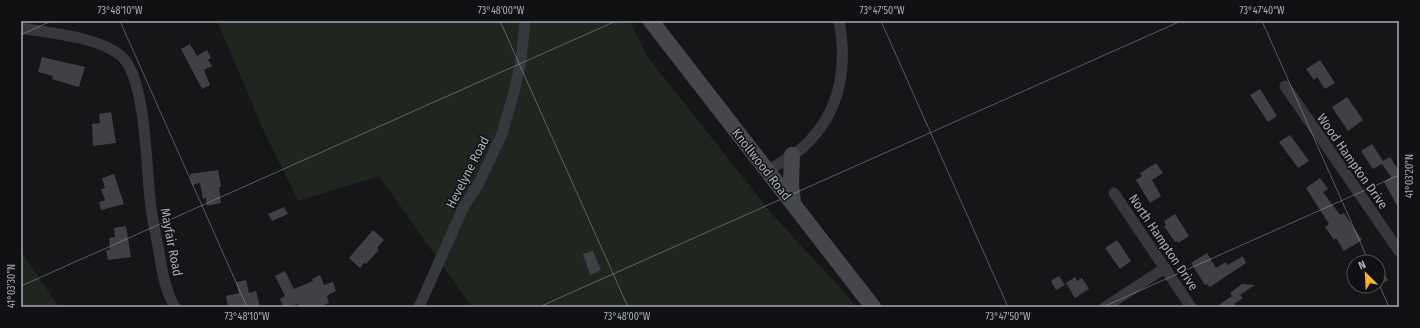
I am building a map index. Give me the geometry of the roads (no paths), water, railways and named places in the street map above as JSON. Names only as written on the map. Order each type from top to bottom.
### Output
[{"type":"main road","name":"Knollwood Road","points":[[651,21],[873,307]]},
{"type":"main road","points":[[792,155],[791,185],[793,204]]},
{"type":"street","name":"Hevelyne Road","points":[[418,307],[464,206],[478,185],[502,134],[518,76],[525,21]]},
{"type":"street","points":[[768,171],[792,155],[811,139],[825,120],[836,99],[843,59],[843,42],[839,21]]},
{"type":"street","name":"Mayfair Road","points":[[21,28],[72,36],[109,48],[121,55],[128,64],[135,79],[142,110],[148,180],[163,277],[175,307]]},
{"type":"street","name":"Wood Hampton Drive","points":[[1285,86],[1399,252]]},
{"type":"street","name":"North Hampton Drive","points":[[1114,193],[1191,307]]},
{"type":"street","points":[[1105,307],[1164,268]]}]
